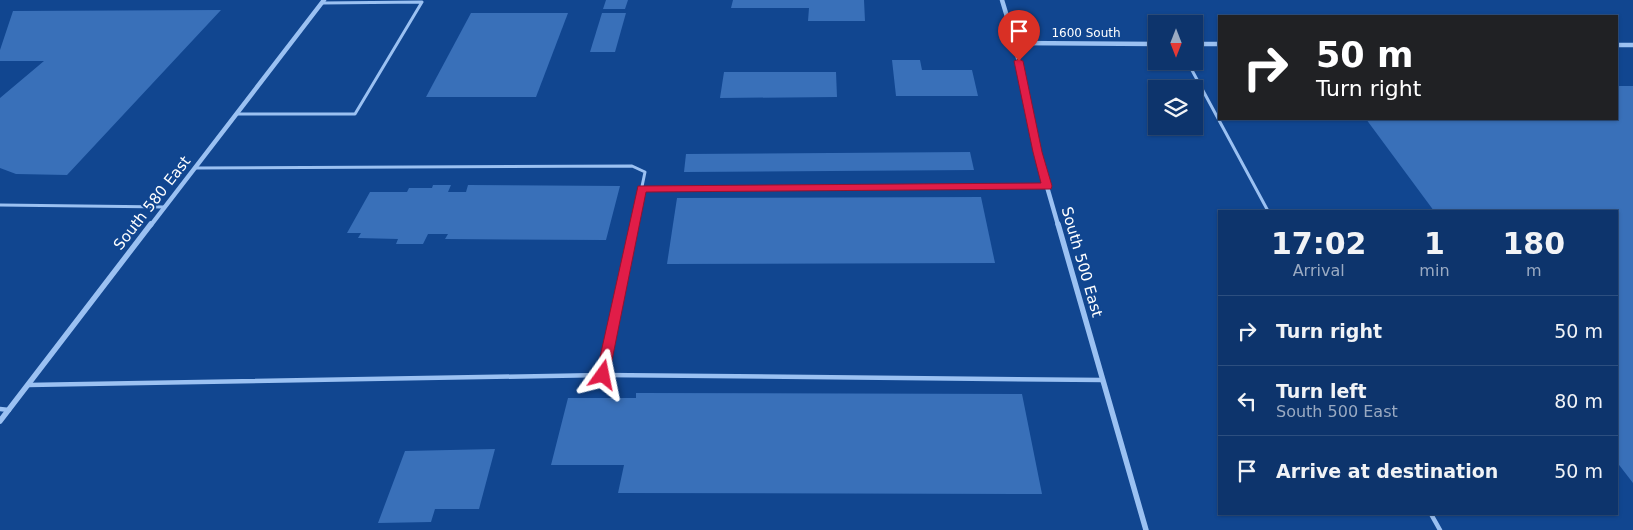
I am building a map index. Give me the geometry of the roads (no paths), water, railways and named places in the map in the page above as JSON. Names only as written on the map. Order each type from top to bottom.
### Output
[{"type":"street","name":"South 500 East","points":[[1002,0],[1015,43],[1047,186],[1146,530]]},
{"type":"street","name":"South 580 East","points":[[0,421],[323,2]]},
{"type":"street","name":"1600 South","points":[[1015,43],[1148,44]]},
{"type":"street","points":[[1203,44],[1218,44]]},
{"type":"street","points":[[1618,45],[1633,45]]},
{"type":"lane","points":[[236,114],[355,114],[422,2],[323,2]]},
{"type":"lane","points":[[1192,70],[1218,118]]},
{"type":"lane","points":[[1219,120],[1267,210]]},
{"type":"lane","points":[[195,168],[632,166],[645,172],[603,375]]},
{"type":"lane","points":[[642,189],[1047,186]]},
{"type":"lane","points":[[0,205],[165,207]]},
{"type":"lane","points":[[28,385],[603,375],[1103,380]]},
{"type":"lane","points":[[0,409],[9,410]]},
{"type":"lane","points":[[1432,515],[1440,530]]}]
